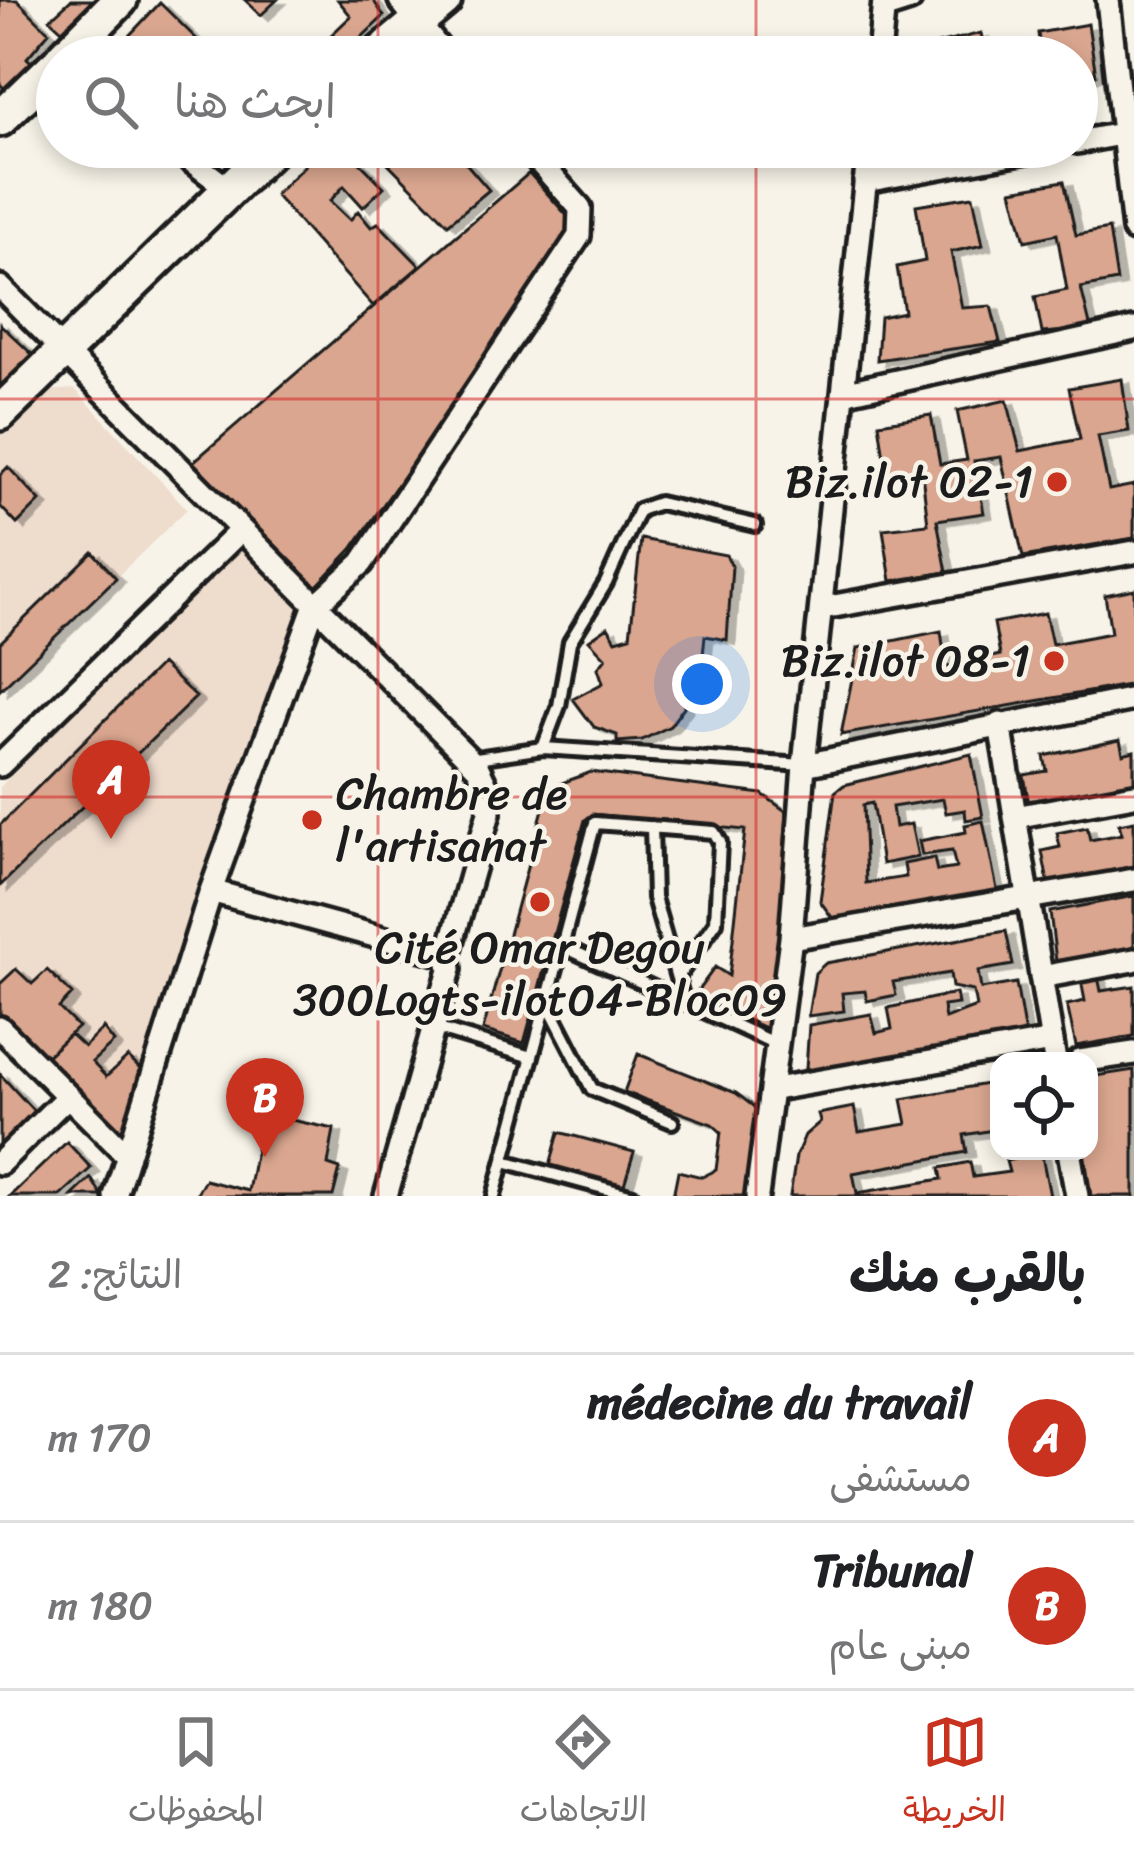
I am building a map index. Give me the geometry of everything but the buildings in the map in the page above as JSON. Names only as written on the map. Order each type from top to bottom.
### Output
[{"type":"main road","points":[[85,36],[120,0]]},
{"type":"main road","points":[[390,36],[407,11],[444,0]]},
{"type":"main road","points":[[4,105],[36,80]]},
{"type":"main road","points":[[0,413],[249,168]]},
{"type":"street","points":[[881,36],[884,4],[910,0]]},
{"type":"street","points":[[1108,0],[1134,230]]},
{"type":"street","points":[[407,11],[428,36]]},
{"type":"street","points":[[1098,138],[1121,134]]},
{"type":"street","points":[[200,168],[226,188]]},
{"type":"street","points":[[115,1196],[211,891],[314,607],[362,563],[579,236],[580,208],[545,168]]},
{"type":"street","points":[[757,1196],[775,1089],[867,168]]},
{"type":"street","points":[[865,181],[935,168]]},
{"type":"street","points":[[0,287],[470,759],[488,789],[489,813],[448,956],[450,969],[386,1196]]},
{"type":"street","points":[[847,392],[1134,328]]},
{"type":"street","points":[[0,765],[240,531]]},
{"type":"street","points":[[823,608],[1134,552]]},
{"type":"street","points":[[804,765],[1134,700]]},
{"type":"street","points":[[775,1089],[1053,1051],[1000,724]]},
{"type":"street","points":[[1015,817],[1134,795]]},
{"type":"street","points":[[791,938],[1134,880]]},
{"type":"street","points":[[211,891],[448,956]]},
{"type":"street","points":[[1041,977],[1134,960]]},
{"type":"street","points":[[0,1028],[128,1156]]},
{"type":"street","points":[[1098,1058],[1134,1053]]},
{"type":"street","points":[[0,1163],[66,1098]]},
{"type":"street","points":[[1071,1160],[1077,1196]]},
{"type":"lane","points":[[543,748],[559,706],[571,642],[606,583],[639,510],[659,502],[755,525]]},
{"type":"lane","points":[[470,759],[543,748],[804,765]]},
{"type":"lane","points":[[494,1196],[595,824],[714,832],[720,842],[716,922],[677,978]]},
{"type":"lane","points":[[652,827],[654,898],[683,999]]},
{"type":"lane","points":[[562,946],[779,1046]]},
{"type":"lane","points":[[545,1000],[592,1088],[672,1122]]},
{"type":"lane","points":[[432,1027],[530,1057]]},
{"type":"lane","points":[[504,1161],[634,1196]]},
{"type":"shaded area","points":[[75,389],[187,509],[0,690],[0,435],[44,391]]},
{"type":"shaded area","points":[[240,541],[306,608],[125,1143],[0,1017],[0,787]]},
{"type":"place","name":"Biz.ilot 02-1","points":[[1057,482]]},
{"type":"place","name":"Biz.ilot 08-1","points":[[1054,661]]},
{"type":"place","name":"Chambre de l'artisanat","points":[[312,820]]},
{"type":"place","name":"médecine du travail","points":[[111,839]]},
{"type":"place","name":"Cité Omar Degou 300Logts-ilot04-Bloc09","points":[[540,902]]},
{"type":"place","name":"Tribunal","points":[[265,1157]]}]
